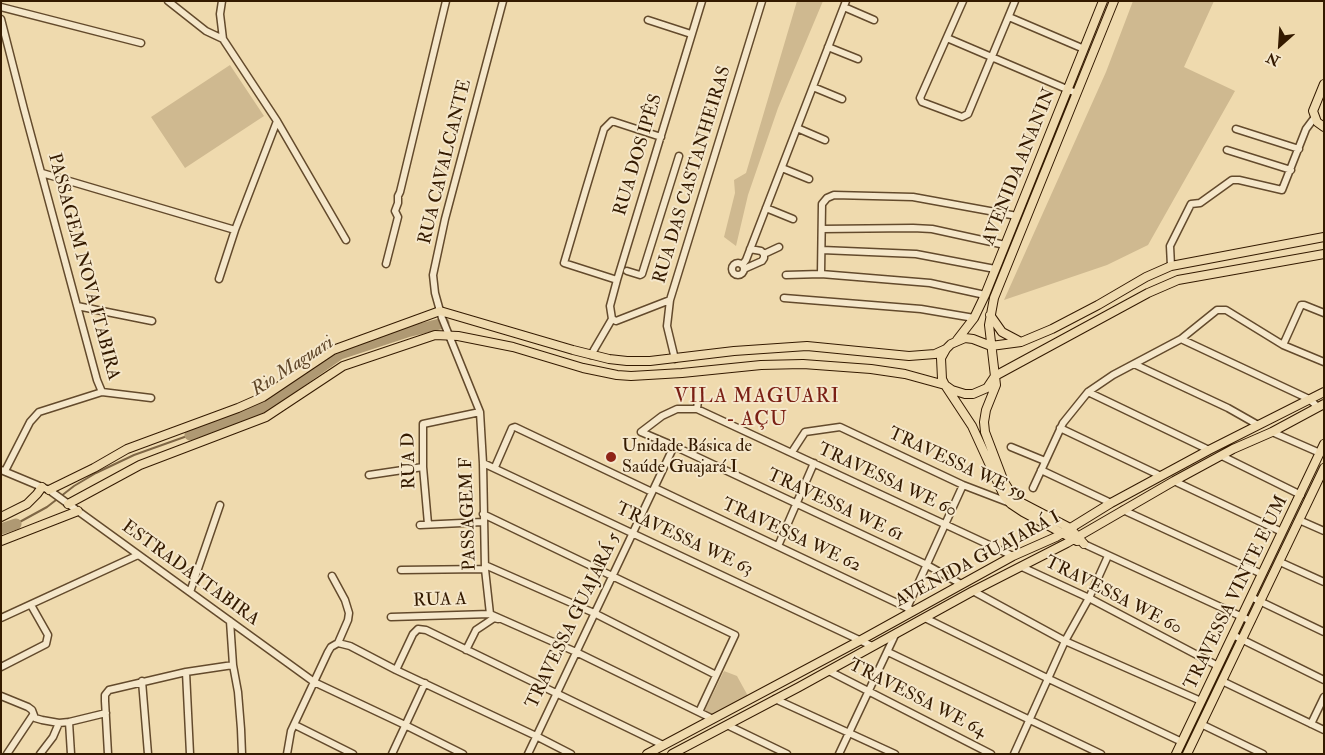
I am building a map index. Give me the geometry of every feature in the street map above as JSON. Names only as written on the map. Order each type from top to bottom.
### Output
[{"type":"main road","name":"AVENIDA ANANIN","points":[[957,340],[974,318],[985,295],[1103,1]]},
{"type":"main road","name":"AVENIDA ANANIN","points":[[991,349],[990,315],[994,298],[1114,1]]},
{"type":"main road","points":[[1324,84],[1314,106],[1314,117],[1324,127]]},
{"type":"main road","points":[[1,517],[27,504],[46,488],[133,446],[256,400],[333,350],[441,315],[591,355],[627,361],[675,359],[734,351],[807,346],[908,356],[934,354],[946,349],[957,340],[965,338],[973,339],[991,349],[1021,342],[1052,329],[1146,277],[1171,266],[1324,237]]},
{"type":"main road","points":[[68,504],[140,465],[266,417],[343,366],[435,335],[448,333],[513,347],[584,368],[617,375],[682,373],[761,365],[803,364],[880,370],[905,374],[943,382],[958,393],[973,394],[987,388],[995,373],[1148,293],[1178,280],[1324,254]]},
{"type":"main road","points":[[990,315],[1002,332],[1021,342]]},
{"type":"main road","points":[[946,349],[941,358],[943,382],[972,426],[998,487],[1011,504]]},
{"type":"main road","points":[[991,349],[996,384],[986,410],[984,422],[985,432],[1004,482],[1013,496],[1022,503],[1084,544]]},
{"type":"main road","name":"AVENIDA GUAJARÁ I","points":[[647,754],[861,640],[911,610],[1013,556],[1067,531],[1111,503],[1209,450],[1324,392]]},
{"type":"main road","name":"AVENIDA GUAJARÁ I","points":[[677,753],[973,591],[1076,538],[1174,481],[1321,405]]},
{"type":"main road","name":"TRAVESSA VINTE E UM","points":[[1176,754],[1324,444]]},
{"type":"main road","name":"TRAVESSA VINTE E UM","points":[[1187,754],[1299,520],[1321,482],[1324,468]]},
{"type":"main road","name":"TRAVESSA WE 59","points":[[1011,504],[1067,531]]},
{"type":"main road","points":[[1,540],[78,511]]},
{"type":"street","points":[[168,1],[206,31],[223,39]]},
{"type":"street","points":[[222,1],[220,14],[223,39],[277,121],[346,240]]},
{"type":"street","points":[[386,264],[398,216],[394,211],[398,202],[446,1]]},
{"type":"street","name":"RUA CAVALCANTE","points":[[480,412],[441,315],[435,294],[433,275],[445,219],[503,1]]},
{"type":"street","name":"RUA DOS IPÊS","points":[[612,319],[610,306],[617,280],[702,1]]},
{"type":"street","name":"RUA DAS CASTANHEIRAS","points":[[675,359],[668,326],[670,300],[762,1]]},
{"type":"street","points":[[963,1],[920,98],[922,102],[962,117],[968,114],[1015,1]]},
{"type":"street","points":[[764,254],[762,261],[743,267],[845,4],[874,20]]},
{"type":"street","points":[[1,7],[141,43]]},
{"type":"street","points":[[1008,17],[1084,49]]},
{"type":"street","name":"PASSAGEM NOVA ITABIRA","points":[[1,19],[77,306],[102,392],[36,414],[3,471]]},
{"type":"street","points":[[648,20],[691,34]]},
{"type":"street","points":[[947,38],[1076,92]]},
{"type":"street","points":[[828,47],[858,59]]},
{"type":"street","points":[[813,87],[842,99]]},
{"type":"street","points":[[1171,266],[1170,246],[1190,204],[1200,204],[1232,180],[1282,190],[1306,129],[1314,117]]},
{"type":"street","points":[[220,279],[235,230],[277,121]]},
{"type":"street","points":[[617,280],[564,263],[604,129],[612,121],[661,137]]},
{"type":"street","points":[[797,128],[825,140]]},
{"type":"street","points":[[1236,129],[1298,149]]},
{"type":"street","points":[[1227,150],[1291,170]]},
{"type":"street","points":[[627,271],[642,274],[679,156]]},
{"type":"street","points":[[782,168],[809,179]]},
{"type":"street","points":[[42,173],[235,230]]},
{"type":"street","points":[[821,274],[822,204],[834,195],[913,197],[1017,216]]},
{"type":"street","points":[[766,208],[793,219]]},
{"type":"street","points":[[822,229],[914,228],[947,232],[1005,245]]},
{"type":"street","points":[[764,254],[780,247]]},
{"type":"street","points":[[750,249],[761,251],[764,254]]},
{"type":"street","points":[[822,250],[916,254],[995,269]]},
{"type":"street","points":[[786,276],[821,274],[930,283],[985,295]]},
{"type":"street","points":[[784,298],[921,309],[974,318]]},
{"type":"street","points":[[591,355],[612,319],[616,320],[670,300]]},
{"type":"street","points":[[1283,345],[1301,305],[1304,304],[1324,313]]},
{"type":"street","points":[[77,306],[152,321]]},
{"type":"street","points":[[1033,488],[1060,428],[1088,392],[1097,384],[1181,339],[1220,309],[1226,310],[1283,345],[1324,362]]},
{"type":"street","points":[[1181,339],[1321,405]]},
{"type":"street","points":[[1134,364],[1258,424]]},
{"type":"street","points":[[696,390],[697,409]]},
{"type":"street","points":[[102,392],[151,398]]},
{"type":"street","points":[[1088,392],[1209,450]]},
{"type":"street","name":"TRAVESSA WE 60","points":[[640,432],[662,416],[677,409],[697,409],[1013,556]]},
{"type":"street","name":"PASSAGEM F","points":[[480,412],[485,567],[490,614]]},
{"type":"street","name":"RUA D","points":[[428,524],[423,467],[423,424],[480,412]]},
{"type":"street","name":"TRAVESSA WE 62","points":[[495,467],[512,428],[515,427],[778,546],[911,610]]},
{"type":"street","name":"TRAVESSA WE 59","points":[[792,452],[806,432],[840,427],[964,485],[1011,504]]},
{"type":"street","points":[[1060,428],[1161,476]]},
{"type":"street","name":"TRAVESSA WE 61","points":[[640,432],[674,446],[927,565],[961,584]]},
{"type":"street","points":[[1272,432],[1320,453]]},
{"type":"street","name":"TRAVESSA GUAJARÁ 5","points":[[528,754],[674,446]]},
{"type":"street","points":[[1011,447],[1045,461]]},
{"type":"street","points":[[1222,456],[1301,495]]},
{"type":"street","name":"TRAVESSA WE 63","points":[[483,463],[872,646]]},
{"type":"street","points":[[778,546],[814,463]]},
{"type":"street","points":[[369,475],[423,467]]},
{"type":"street","points":[[1041,470],[1111,503]]},
{"type":"street","name":"ESTRADA ITABIRA","points":[[3,471],[46,488],[314,682],[463,754]]},
{"type":"street","points":[[1174,481],[1282,532]]},
{"type":"street","points":[[911,610],[927,565],[964,485]]},
{"type":"street","points":[[190,592],[220,505]]},
{"type":"street","points":[[1124,510],[1262,574]]},
{"type":"street","points":[[483,514],[734,634],[699,712]]},
{"type":"street","points":[[1299,520],[1324,532]]},
{"type":"street","points":[[420,525],[483,522]]},
{"type":"street","points":[[1084,544],[1251,621]]},
{"type":"street","points":[[1,618],[138,555]]},
{"type":"street","points":[[1014,754],[1065,642],[1089,598],[1108,556]]},
{"type":"street","points":[[1280,562],[1324,582]]},
{"type":"street","points":[[400,570],[485,567],[594,613],[716,675]]},
{"type":"street","name":"TRAVESSA WE 60","points":[[1022,567],[1089,598],[1218,666]]},
{"type":"street","points":[[287,754],[288,742],[314,682],[328,652],[332,646],[338,643],[348,620],[349,612],[345,600],[332,576]]},
{"type":"street","points":[[973,591],[1065,642],[1201,701]]},
{"type":"street","points":[[1251,596],[1324,632]]},
{"type":"street","points":[[1,667],[46,644],[48,635],[31,605]]},
{"type":"street","points":[[490,614],[576,652],[714,719]]},
{"type":"street","name":"RUA A","points":[[391,617],[490,614]]},
{"type":"street","points":[[466,650],[476,630],[494,618],[499,619]]},
{"type":"street","points":[[925,618],[1182,742]]},
{"type":"street","points":[[230,621],[233,665],[238,692],[242,754]]},
{"type":"street","points":[[396,670],[413,634],[418,629],[426,630],[663,745]]},
{"type":"street","points":[[839,754],[895,635]]},
{"type":"street","points":[[1233,635],[1324,680]]},
{"type":"street","points":[[338,643],[350,646],[571,754]]},
{"type":"street","points":[[888,652],[1101,754]]},
{"type":"street","points":[[108,754],[105,697],[109,690],[186,672],[233,665]]},
{"type":"street","name":"TRAVESSA WE 64","points":[[829,671],[991,754]]},
{"type":"street","points":[[186,672],[190,754]]},
{"type":"street","points":[[1222,681],[1324,730]]},
{"type":"street","points":[[142,682],[148,754]]},
{"type":"street","points":[[392,754],[425,683]]},
{"type":"street","points":[[1,696],[28,706],[38,719],[59,723],[106,713]]},
{"type":"street","points":[[1311,724],[1324,697]]},
{"type":"street","points":[[775,699],[895,754]]},
{"type":"street","points":[[7,754],[34,715]]},
{"type":"street","points":[[69,722],[71,754]]},
{"type":"street","points":[[40,754],[53,736],[59,723]]},
{"type":"street","points":[[1201,724],[1264,754]]},
{"type":"street","points":[[727,725],[787,754]]},
{"type":"street","points":[[295,726],[353,754]]},
{"type":"shaded area","points":[[797,1],[823,1],[778,108],[748,195],[736,246],[724,237],[735,193],[734,180],[746,173]]},
{"type":"shaded area","points":[[1133,1],[1214,1],[1184,67],[1235,91],[1148,245],[1107,265],[1004,300],[1106,72]]},
{"type":"shaded area","points":[[230,65],[264,116],[185,168],[151,117]]},
{"type":"shaded area","points":[[724,671],[737,676],[748,696],[714,715],[705,710]]},
{"type":"waterway","name":"Rio Maguari","points":[[190,435],[263,408],[340,354],[407,332],[444,323]]},
{"type":"waterway","points":[[16,524],[47,507],[74,486],[96,473],[134,455],[190,435]]},
{"type":"waterway","name":"Rio Maguari","points":[[1,529],[16,524]]},
{"type":"place","name":"Unidade Básica de Saúde Guajará I","points":[[611,457]]},
{"type":"district","name":"VILA MAGUARI - AÇU","points":[[757,410]]}]
